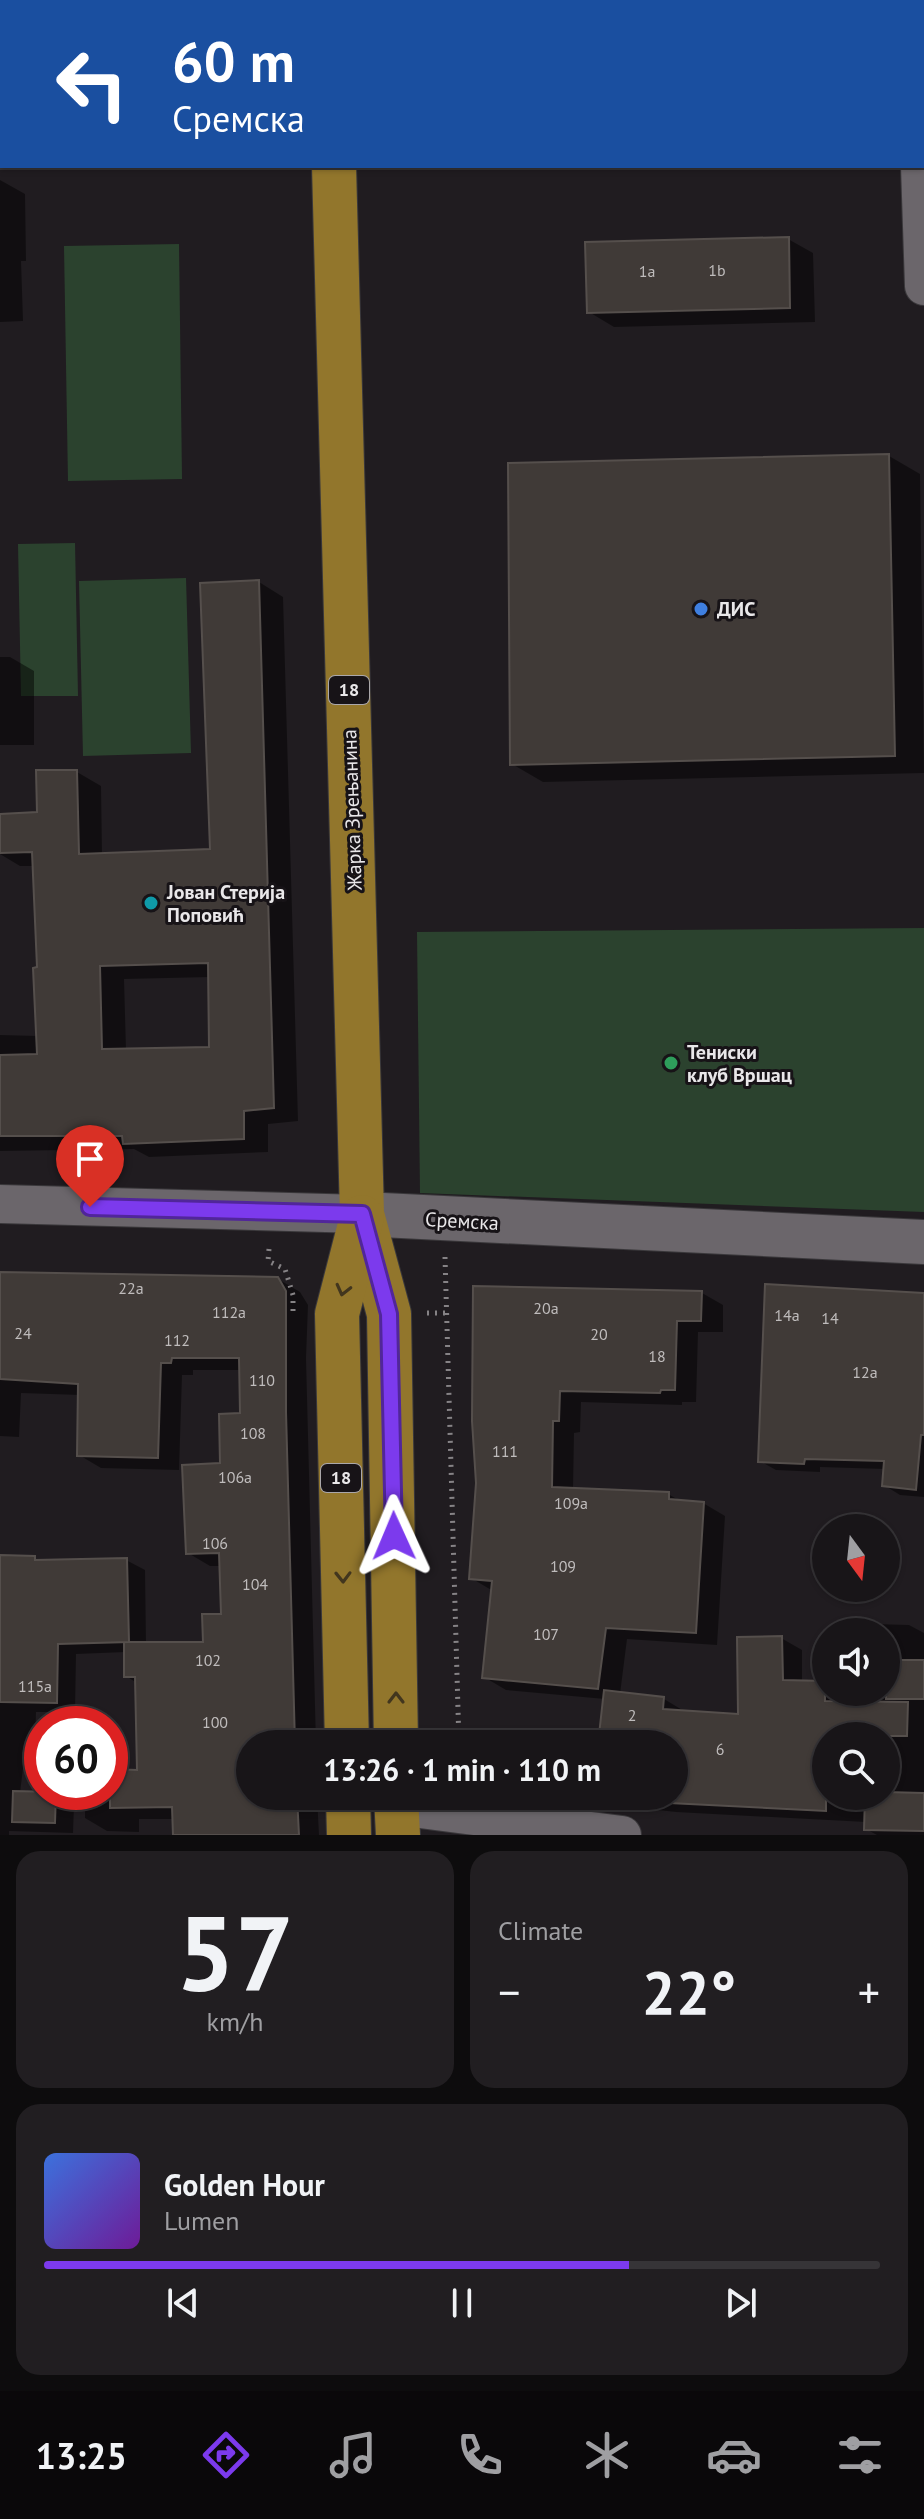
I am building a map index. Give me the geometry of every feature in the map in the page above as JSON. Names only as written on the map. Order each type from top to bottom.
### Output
[{"type":"main road","name":"Жарка Зрењанина","points":[[334,168],[362,1214],[389,1314],[396,1730]]},
{"type":"main road","name":"Жарка Зрењанина","points":[[347,1730],[337,1314],[362,1214]]},
{"type":"main road","points":[[348,1810],[349,1835]]},
{"type":"street","points":[[920,168],[924,286]]},
{"type":"street","name":"Сремска","points":[[0,1204],[362,1214],[924,1242]]},
{"type":"street","points":[[397,1812],[622,1835]]},
{"type":"path","points":[[271,1212],[268,1261],[285,1269],[293,1295],[294,1331]]},
{"type":"path","points":[[443,1220],[459,1730]]},
{"type":"green space","points":[[179,244],[182,479],[68,481],[64,246]]},
{"type":"green space","points":[[75,543],[78,696],[21,696],[18,544]]},
{"type":"green space","points":[[186,578],[191,753],[83,756],[79,581]]},
{"type":"green space","name":"Тениски клуб Вршац","points":[[924,928],[924,1212],[420,1193],[417,932]]},
{"type":"building","points":[[789,237],[790,308],[587,313],[585,242]]},
{"type":"building","name":"ДИС","points":[[889,454],[895,756],[510,765],[508,463]]},
{"type":"building","name":"Јован Стерија Поповић","points":[[259,580],[274,1108],[244,1111],[244,1139],[123,1144],[122,1136],[0,1136],[0,1055],[37,1054],[33,968],[37,967],[32,852],[0,853],[0,814],[37,812],[36,770],[77,770],[79,854],[210,849],[200,583]],"holes":[[[208,963],[209,1047],[102,1049],[100,966]]]},
{"type":"building","points":[[0,1272],[278,1277],[286,1291],[295,1730],[236,1730],[236,1810],[298,1810],[299,1835],[173,1835],[172,1807],[128,1808],[128,1770],[137,1770],[135,1677],[124,1677],[124,1642],[203,1642],[202,1614],[221,1614],[219,1553],[186,1554],[182,1465],[220,1463],[219,1414],[240,1413],[239,1358],[172,1358],[171,1363],[161,1363],[158,1458],[77,1456],[78,1384],[0,1379]]},
{"type":"building","points":[[765,1284],[924,1293],[924,1435],[921,1435],[916,1490],[882,1486],[884,1461],[805,1459],[804,1464],[758,1462]]},
{"type":"building","points":[[473,1286],[702,1291],[701,1321],[677,1321],[675,1390],[661,1390],[660,1393],[560,1391],[559,1421],[553,1421],[552,1487],[669,1492],[669,1499],[704,1502],[696,1633],[606,1628],[598,1689],[482,1678],[492,1581],[469,1579],[476,1483],[472,1421]]},
{"type":"building","points":[[0,1555],[35,1556],[35,1560],[127,1558],[129,1642],[58,1644],[57,1703],[0,1702]]},
{"type":"building","points":[[782,1636],[783,1680],[812,1681],[812,1706],[900,1706],[900,1702],[908,1702],[907,1736],[900,1736],[900,1722],[812,1722],[812,1810],[826,1811],[688,1804],[688,1730],[600,1730],[604,1690],[664,1697],[663,1709],[738,1714],[737,1637]]},
{"type":"building","points":[[900,1660],[924,1660],[924,1699],[900,1699]]},
{"type":"building","points":[[13,1791],[24,1791],[24,1810],[55,1810],[55,1823],[12,1822]]},
{"type":"building","points":[[900,1792],[924,1793],[924,1831],[864,1830],[865,1810],[900,1810]]},
{"type":"place","name":"ДИС","points":[[701,609]]},
{"type":"place","name":"Јован Стерија Поповић","points":[[151,903]]},
{"type":"place","name":"Тениски клуб Вршац","points":[[671,1063]]},
{"type":"route","points":[[90,1207],[362,1214],[389,1314],[394,1536]]}]
